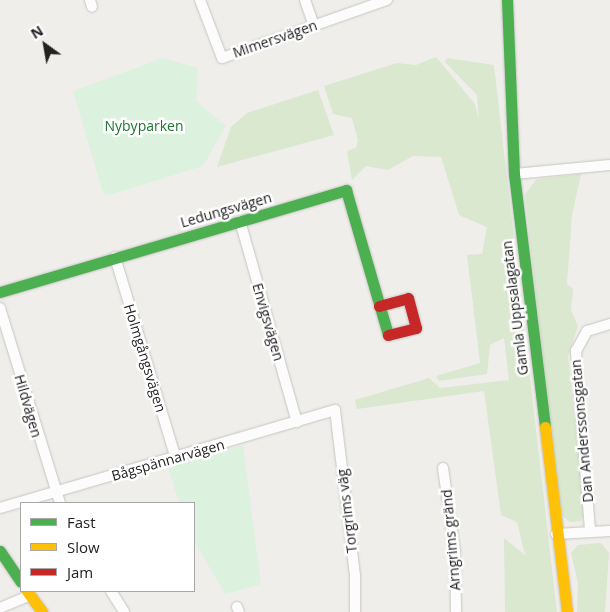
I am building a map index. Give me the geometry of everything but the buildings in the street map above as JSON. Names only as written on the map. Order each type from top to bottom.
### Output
[{"type":"street","name":"Mimersvägen","points":[[200,0],[222,58],[387,0]]},
{"type":"street","points":[[305,0],[314,26]]},
{"type":"street","name":"Gamla Uppsalagatan","points":[[507,0],[514,174],[556,534],[567,612]]},
{"type":"street","points":[[514,174],[610,165]]},
{"type":"street","name":"Ledungsvägen","points":[[0,292],[346,190],[379,306]]},
{"type":"street","name":"Envigsvägen","points":[[240,221],[297,422]]},
{"type":"street","name":"Holmgångsvägen","points":[[115,257],[176,459]]},
{"type":"street","name":"Hildvägen","points":[[0,308],[53,492],[59,502]]},
{"type":"street","name":"Dan Anderssonsgatan","points":[[590,530],[576,351],[587,331],[610,324]]},
{"type":"street","name":"Bågspännarvägen","points":[[0,508],[176,459],[335,410]]},
{"type":"street","name":"Torgrims väg","points":[[335,410],[356,576],[355,612]]},
{"type":"street","name":"Arngrims gränd","points":[[443,468],[455,552],[456,612]]},
{"type":"street","points":[[556,534],[590,530],[610,531]]},
{"type":"street","points":[[0,551],[20,581]]},
{"type":"street","points":[[112,592],[124,612]]},
{"type":"street","points":[[0,608],[29,593],[42,612]]},
{"type":"green space","points":[[436,57],[475,104],[479,121],[477,95],[445,62],[447,58],[494,65],[557,612],[505,612],[504,538],[525,555],[517,522],[501,515],[484,391],[357,409],[355,400],[429,378],[440,388],[509,380],[504,338],[490,345],[487,374],[439,381],[436,376],[480,363],[467,255],[482,254],[487,227],[459,215],[441,157],[413,156],[388,170],[366,166],[352,180],[347,151],[356,148],[358,141],[352,118],[333,114],[324,86],[397,63],[416,65]]},
{"type":"green space","name":"Nybyparken","points":[[163,58],[198,68],[196,101],[226,126],[203,166],[110,195],[103,193],[73,91]]},
{"type":"green space","points":[[318,90],[334,135],[217,167],[231,127],[247,113]]},
{"type":"green space","points":[[581,174],[572,215],[567,284],[573,289],[571,310],[578,326],[568,356],[585,514],[581,521],[570,522],[560,514],[558,501],[525,194],[537,179]]},
{"type":"green space","points":[[243,445],[261,584],[225,594],[195,543],[195,502],[179,502],[168,467]]},
{"type":"green space","points":[[601,543],[609,553],[605,612],[577,612],[578,583],[571,553],[578,545]]},
{"type":"traffic: fast","points":[[507,0],[514,174],[545,427]]},
{"type":"traffic: fast","points":[[0,292],[346,190],[388,335]]},
{"type":"traffic: fast","points":[[0,551],[20,581]]},
{"type":"traffic: slow","points":[[545,427],[567,612]]},
{"type":"traffic: slow","points":[[28,592],[42,612]]},
{"type":"traffic: jam","points":[[379,306],[408,298],[416,328],[388,335]]}]
